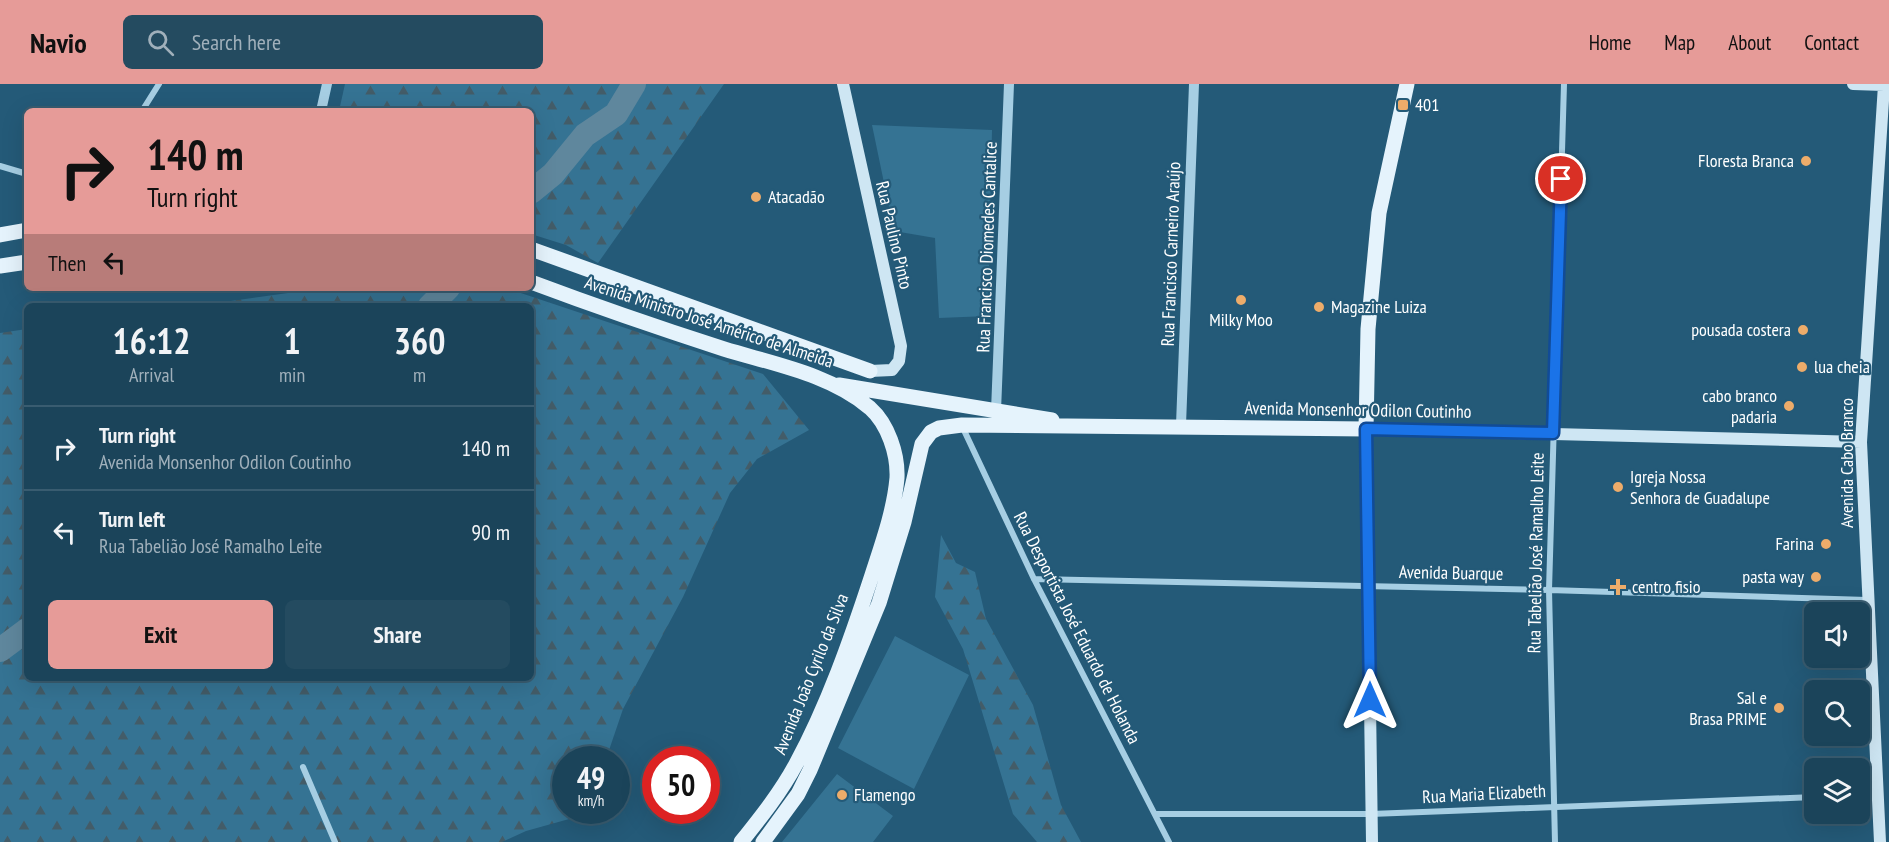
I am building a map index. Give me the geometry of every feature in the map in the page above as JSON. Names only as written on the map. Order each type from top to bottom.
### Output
[{"type":"main road","name":"Rua Paulino Pinto","points":[[843,84],[901,346],[899,361],[892,370],[870,371]]},
{"type":"main road","points":[[1372,842],[1366,429],[1368,330],[1379,213],[1407,84]]},
{"type":"main road","points":[[1853,84],[1884,85]]},
{"type":"main road","name":"Avenida Cabo Branco","points":[[1880,842],[1861,442],[1884,85]]},
{"type":"main road","points":[[0,235],[24,231]]},
{"type":"main road","name":"Avenida Ministro José Américo de Almeida","points":[[534,250],[617,282],[870,371]]},
{"type":"main road","points":[[0,266],[24,262]]},
{"type":"main road","name":"Avenida Ministro José Américo de Almeida","points":[[534,283],[607,311],[833,384],[870,408]]},
{"type":"main road","points":[[833,384],[1091,426]]},
{"type":"main road","name":"Avenida João Cyrilo da Silva","points":[[741,842],[769,807],[796,765],[850,639],[884,535],[894,492],[896,462],[892,444],[882,422],[870,408]]},
{"type":"main road","name":"Avenida Monsenhor Odilon Coutinho","points":[[922,444],[932,432],[939,428],[962,425],[1046,428],[1181,425],[1861,442]]},
{"type":"main road","name":"Avenida João Cyrilo da Silva","points":[[763,842],[798,794],[810,770],[879,603],[904,522],[922,444]]},
{"type":"street","points":[[144,108],[159,84]]},
{"type":"street","points":[[322,108],[327,84]]},
{"type":"street","name":"Rua Francisco Diomedes Cantalice","points":[[996,411],[1009,84]]},
{"type":"street","name":"Rua Francisco Carneiro Araújo","points":[[1181,425],[1194,84]]},
{"type":"street","name":"Rua Tabelião José Ramalho Leite","points":[[1555,842],[1549,590],[1564,84]]},
{"type":"street","points":[[0,166],[24,173]]},
{"type":"street","name":"Rua Desportista José Eduardo de Holanda","points":[[962,425],[1034,579],[1169,842]]},
{"type":"street","name":"Avenida Buarque","points":[[1034,579],[1549,590],[1867,600]]},
{"type":"street","points":[[303,767],[335,842]]},
{"type":"street","points":[[1870,795],[1876,795]]},
{"type":"street","name":"Rua Maria Elizabeth","points":[[1155,814],[1371,814],[1553,805],[1804,797]]},
{"type":"green space","points":[[345,84],[724,84],[598,263],[566,245],[534,235],[534,108],[340,108]]},
{"type":"green space","points":[[872,125],[992,130],[988,316],[939,318],[935,238],[894,231]]},
{"type":"green space","points":[[302,291],[515,291],[763,374],[809,430],[757,459],[730,493],[683,597],[623,709],[610,746],[552,746],[552,824],[526,831],[502,842],[0,842],[0,333],[24,329],[24,681],[534,681],[534,303],[216,303]]},
{"type":"green space","points":[[941,535],[956,563],[975,572],[986,619],[1033,705],[1061,805],[1081,842],[1037,842],[1013,814],[963,649],[935,597]]},
{"type":"green space","points":[[895,636],[969,675],[914,789],[838,748]]},
{"type":"green space","name":"Flamengo","points":[[837,774],[893,816],[873,842],[782,842]]},
{"type":"waterway","points":[[534,190],[553,174],[585,135],[616,114],[634,84]]},
{"type":"waterway","points":[[433,303],[445,291]]},
{"type":"waterway","points":[[0,650],[24,632]]},
{"type":"place","name":"401","points":[[1403,105]]},
{"type":"place","name":"Floresta Branca","points":[[1806,161]]},
{"type":"place","name":"Atacadão","points":[[756,197]]},
{"type":"place","name":"Milky Moo","points":[[1241,300]]},
{"type":"place","name":"Magazine Luiza","points":[[1319,307]]},
{"type":"place","name":"pousada costera","points":[[1803,330]]},
{"type":"place","name":"lua cheia","points":[[1802,367]]},
{"type":"place","name":"cabo branco padaria","points":[[1789,406]]},
{"type":"place","name":"Igreja Nossa Senhora de Guadalupe","points":[[1618,487]]},
{"type":"place","name":"Farina","points":[[1826,544]]},
{"type":"place","name":"pasta way","points":[[1816,577]]},
{"type":"place","name":"centro fisio","points":[[1618,587]]},
{"type":"place","name":"Sal e Brasa PRIME","points":[[1779,708]]},
{"type":"place","name":"Flamengo","points":[[842,795]]},
{"type":"route","points":[[1370,700],[1366,429],[1553,433],[1561,179]]}]
